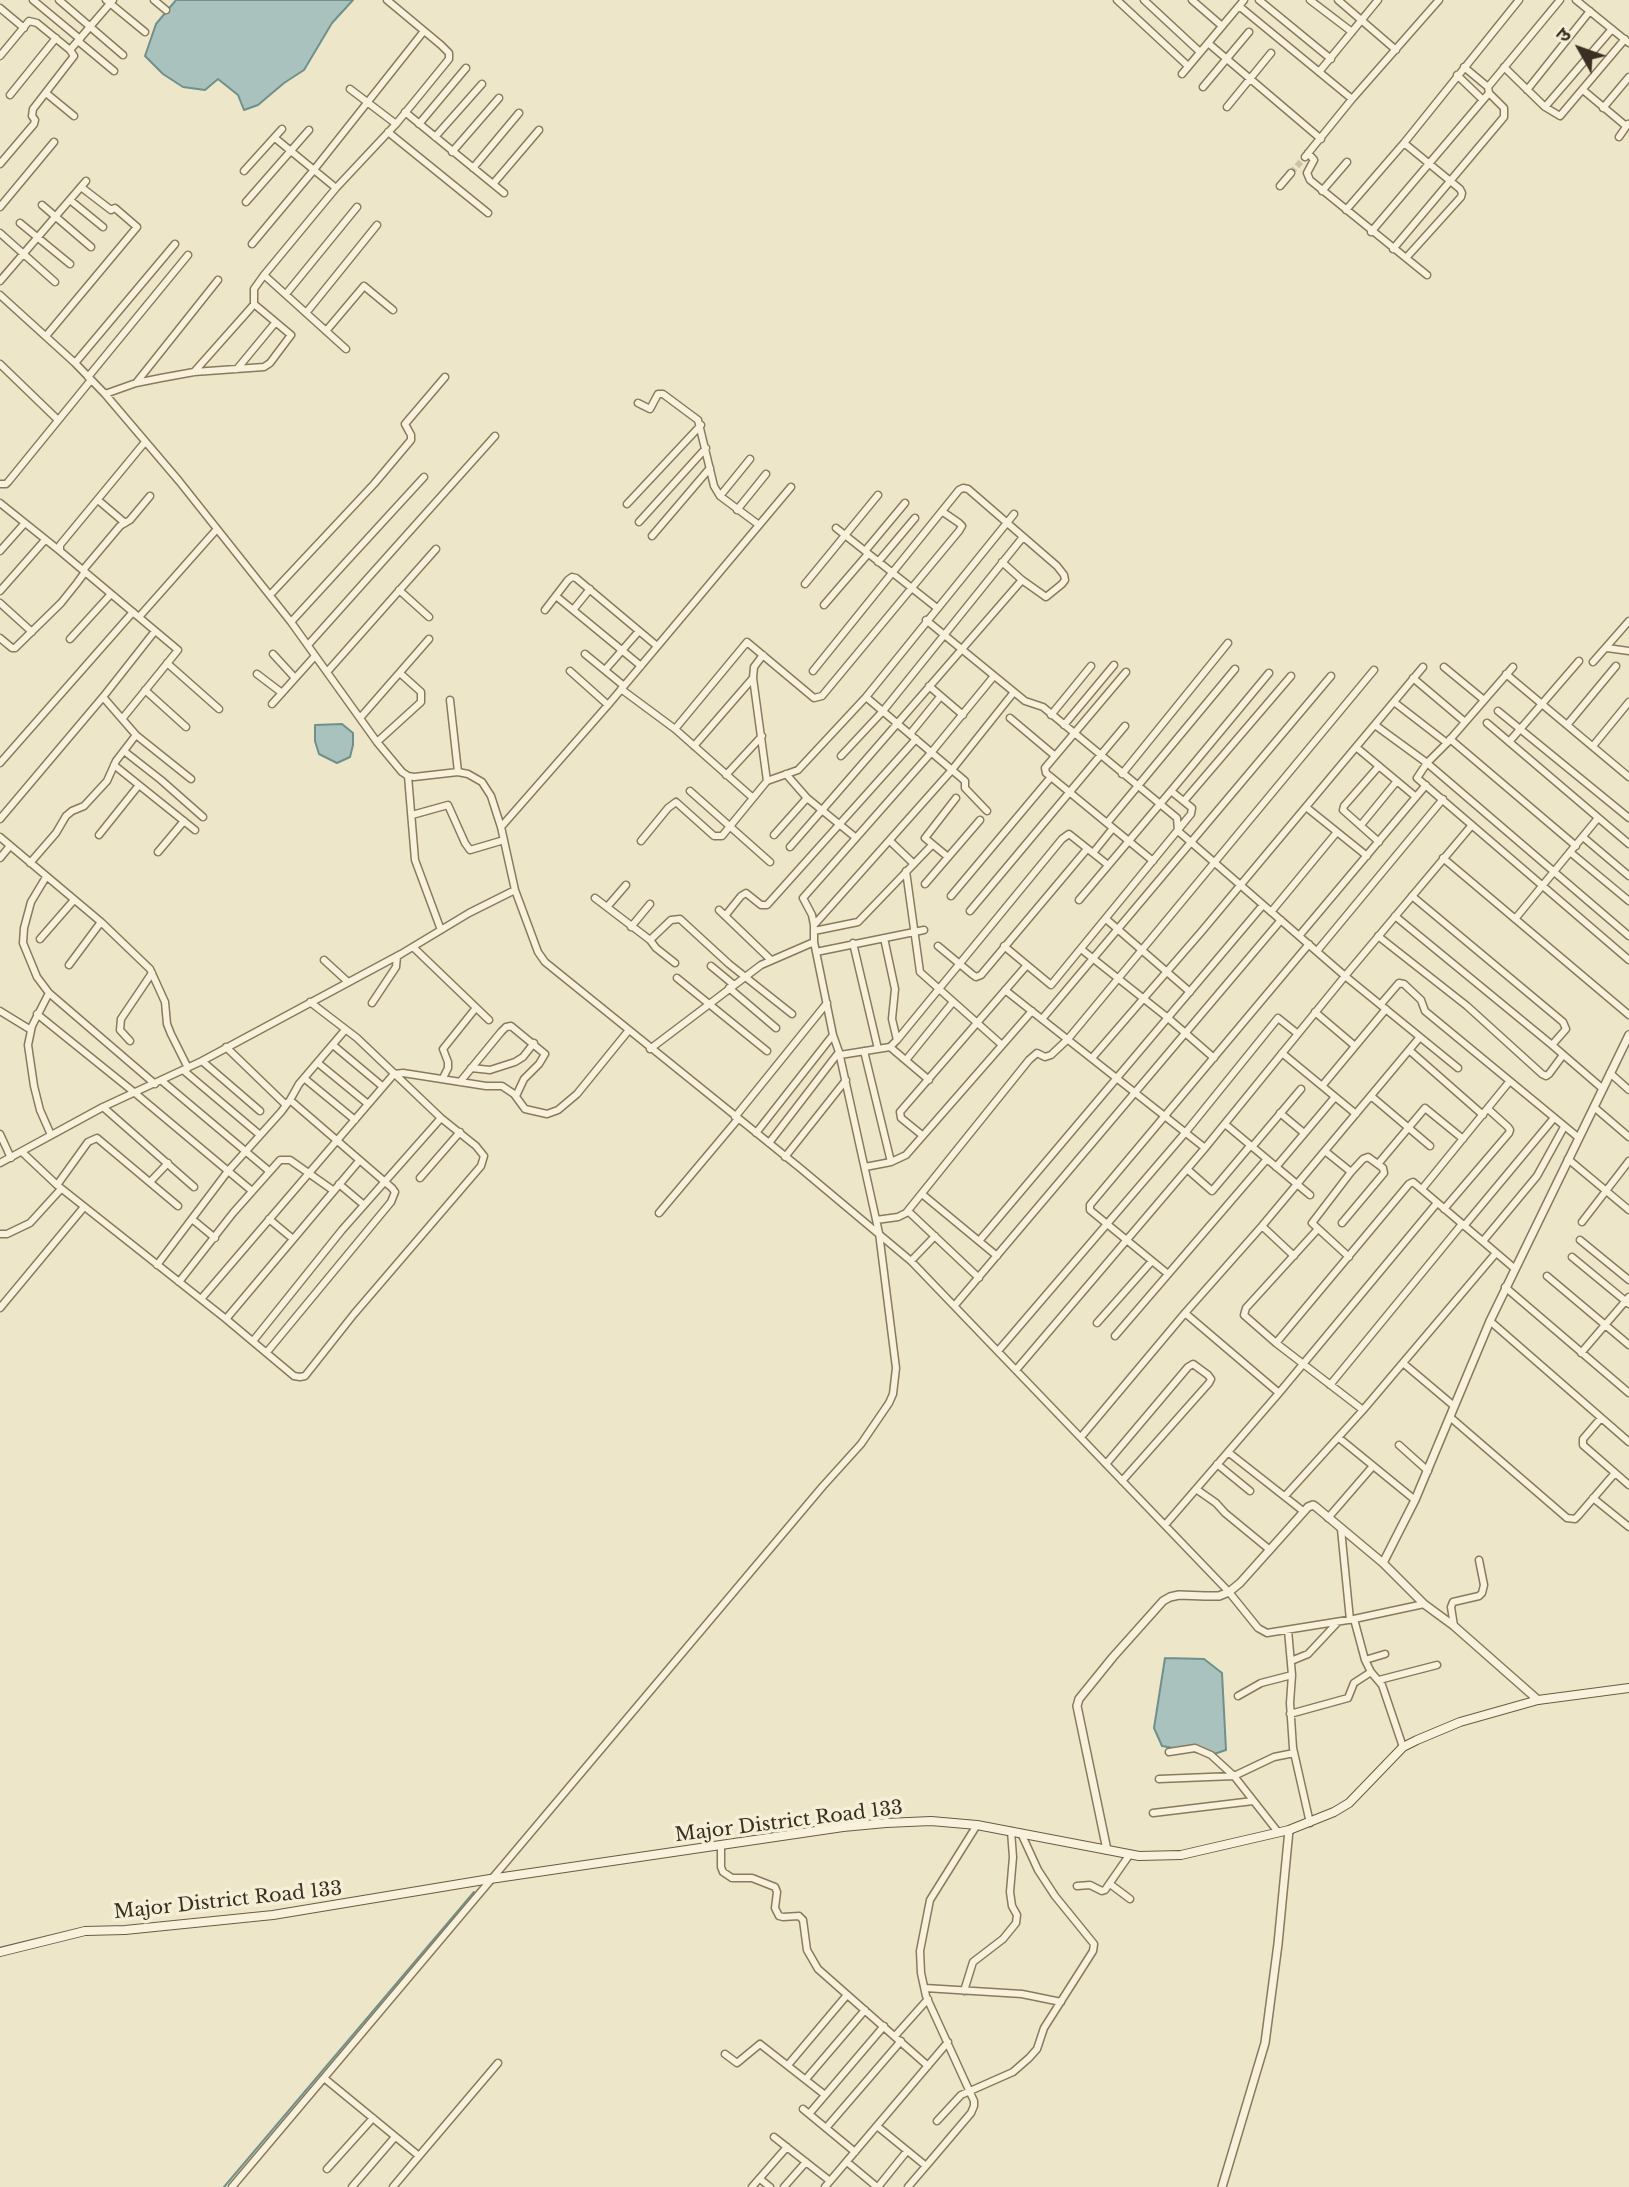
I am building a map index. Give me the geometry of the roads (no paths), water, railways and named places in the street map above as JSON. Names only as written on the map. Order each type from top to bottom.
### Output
[{"type":"main road","name":"Major District Road 133","points":[[0,1952],[85,1931],[125,1930],[273,1915],[721,1845],[886,1823],[931,1821],[977,1825],[1147,1857],[1181,1854],[1310,1823],[1349,1803],[1404,1747],[1460,1722],[1538,1700],[1629,1688]]},
{"type":"street","points":[[33,0],[114,71]]},
{"type":"street","points":[[59,0],[123,55]]},
{"type":"street","points":[[154,0],[166,10]]},
{"type":"street","points":[[194,372],[254,304],[254,289],[264,275],[336,188],[396,124],[450,56],[442,45],[387,0]]},
{"type":"street","points":[[1117,0],[1188,66]]},
{"type":"street","points":[[1144,0],[1200,52]]},
{"type":"street","points":[[1192,0],[1222,26]]},
{"type":"street","points":[[1182,74],[1244,0]]},
{"type":"street","points":[[1259,0],[1331,59]]},
{"type":"street","points":[[1310,0],[1352,32]]},
{"type":"street","points":[[1338,0],[1396,50]]},
{"type":"street","points":[[1319,72],[1378,0]]},
{"type":"street","points":[[1346,210],[1404,143],[1519,0]]},
{"type":"street","points":[[1371,232],[1483,100],[1504,67],[1560,0]]},
{"type":"street","points":[[70,50],[110,1],[145,32]]},
{"type":"street","points":[[1504,67],[1545,107],[1560,116],[1627,41],[1581,1]]},
{"type":"street","points":[[1427,275],[1371,232],[1307,176],[1314,160],[1307,155],[1434,2]]},
{"type":"street","points":[[1239,6],[1352,99]]},
{"type":"street","points":[[0,8],[23,28]]},
{"type":"street","points":[[1527,90],[1590,11]]},
{"type":"street","points":[[0,56],[29,21],[56,38],[74,54],[32,113],[34,124],[0,164]]},
{"type":"street","points":[[1545,107],[1612,29]]},
{"type":"street","points":[[252,244],[424,31]]},
{"type":"street","points":[[1203,87],[1249,32]]},
{"type":"street","points":[[10,95],[56,38]]},
{"type":"street","points":[[1208,43],[1321,139]]},
{"type":"street","points":[[1227,107],[1271,53]]},
{"type":"street","points":[[1393,250],[1504,117],[1504,108],[1464,67]]},
{"type":"street","points":[[419,124],[466,68]]},
{"type":"street","points":[[1457,75],[1483,100]]},
{"type":"street","points":[[1603,107],[1629,77]]},
{"type":"street","points":[[435,137],[482,84]]},
{"type":"street","points":[[351,89],[396,124]]},
{"type":"street","points":[[1583,90],[1628,125],[1619,137]]},
{"type":"street","points":[[46,93],[74,116]]},
{"type":"street","points":[[452,152],[499,98]]},
{"type":"street","points":[[405,113],[504,192]]},
{"type":"street","points":[[473,168],[519,113]]},
{"type":"street","points":[[244,171],[282,128]]},
{"type":"street","points":[[246,202],[309,130]]},
{"type":"street","points":[[493,184],[539,130]]},
{"type":"street","points":[[388,132],[488,213]]},
{"type":"street","points":[[275,138],[336,188]]},
{"type":"street","points":[[0,207],[54,142]]},
{"type":"street","points":[[1404,143],[1460,189],[1461,197],[1406,258]]},
{"type":"street","points":[[1322,191],[1347,162]]},
{"type":"street","points":[[1280,186],[1291,173]]},
{"type":"street","points":[[0,281],[83,184],[111,210],[115,208],[137,226],[46,336]]},
{"type":"street","points":[[69,200],[103,227]]},
{"type":"street","points":[[42,205],[92,247]]},
{"type":"street","points":[[286,294],[357,207]]},
{"type":"street","points":[[20,223],[70,264]]},
{"type":"street","points":[[306,313],[377,225]]},
{"type":"street","points":[[0,233],[55,282]]},
{"type":"street","points":[[75,363],[175,244]]},
{"type":"street","points":[[0,484],[8,482],[188,255]]},
{"type":"street","points":[[264,275],[346,349]]},
{"type":"street","points":[[136,383],[218,280]]},
{"type":"street","points":[[326,331],[364,286],[393,310]]},
{"type":"street","points":[[0,295],[75,363],[145,442],[291,622],[377,742],[408,776],[415,860],[441,930]]},
{"type":"street","points":[[104,394],[136,383],[194,372],[257,369],[270,363],[291,335],[254,304]]},
{"type":"street","points":[[237,369],[275,323]]},
{"type":"street","points":[[0,364],[58,420]]},
{"type":"street","points":[[270,596],[411,440],[405,424],[445,377]]},
{"type":"street","points":[[638,403],[650,409],[659,394],[663,394],[693,416],[701,425],[714,486],[720,496],[759,525]]},
{"type":"street","points":[[627,504],[701,425]]},
{"type":"street","points":[[308,645],[495,436]]},
{"type":"street","points":[[60,551],[60,545],[145,442]]},
{"type":"street","points":[[639,522],[706,448]]},
{"type":"street","points":[[720,496],[750,459]]},
{"type":"street","points":[[652,536],[710,468]]},
{"type":"street","points":[[737,510],[766,474]]},
{"type":"street","points":[[291,622],[424,477]]},
{"type":"street","points":[[501,827],[608,705],[791,487]]},
{"type":"street","points":[[813,671],[963,488],[968,489],[1056,566],[1065,580],[1046,597],[1002,562]]},
{"type":"street","points":[[805,584],[878,495]]},
{"type":"street","points":[[0,638],[15,648],[32,632],[61,603],[84,571],[150,496]]},
{"type":"street","points":[[97,500],[125,523]]},
{"type":"street","points":[[0,503],[177,650],[122,719]]},
{"type":"street","points":[[824,605],[905,503]]},
{"type":"street","points":[[675,729],[747,642],[814,698],[822,696],[962,526],[943,512]]},
{"type":"street","points":[[641,841],[676,802],[713,836],[722,836],[767,781],[798,770],[866,697],[1014,514]]},
{"type":"street","points":[[878,562],[915,518]]},
{"type":"street","points":[[0,551],[24,524]]},
{"type":"street","points":[[836,528],[937,608]]},
{"type":"street","points":[[139,617],[217,529]]},
{"type":"street","points":[[841,756],[883,711],[1023,537]]},
{"type":"street","points":[[0,591],[45,540]]},
{"type":"street","points":[[327,672],[436,549]]},
{"type":"street","points":[[545,610],[572,578],[576,578],[657,646]]},
{"type":"street","points":[[790,847],[1022,580]]},
{"type":"street","points":[[573,610],[590,589]]},
{"type":"street","points":[[399,590],[429,617]]},
{"type":"street","points":[[70,639],[111,594]]},
{"type":"street","points":[[556,596],[640,666]]},
{"type":"street","points":[[0,603],[32,632]]},
{"type":"street","points":[[0,763],[133,612]]},
{"type":"street","points":[[926,620],[1025,701],[1043,707],[1177,818],[1178,831],[1345,976],[1458,1068]]},
{"type":"street","points":[[1593,663],[1629,621]]},
{"type":"street","points":[[0,819],[155,631]]},
{"type":"street","points":[[605,670],[639,631]]},
{"type":"street","points":[[360,719],[429,639]]},
{"type":"street","points":[[1122,774],[1228,643]]},
{"type":"street","points":[[1606,648],[1629,651]]},
{"type":"street","points":[[273,654],[295,678]]},
{"type":"street","points":[[585,654],[753,798]]},
{"type":"street","points":[[764,655],[754,667],[753,678],[767,781]]},
{"type":"street","points":[[272,705],[315,656]]},
{"type":"street","points":[[1509,742],[1579,662]]},
{"type":"street","points":[[167,663],[219,709]]},
{"type":"street","points":[[1064,725],[1114,665]]},
{"type":"street","points":[[1051,715],[1091,666]]},
{"type":"street","points":[[1567,725],[1616,666]]},
{"type":"street","points":[[1092,1058],[1423,667]]},
{"type":"street","points":[[1444,667],[1484,700]]},
{"type":"street","points":[[1513,667],[1417,778],[1629,960]]},
{"type":"street","points":[[1107,823],[1235,668]]},
{"type":"street","points":[[876,1220],[898,1217],[908,1211],[1029,1060],[1037,1053],[1045,1057],[1051,1055],[1068,1039],[1374,670]]},
{"type":"street","points":[[570,671],[608,705]]},
{"type":"street","points":[[1126,672],[1045,768],[1051,777],[1153,861]]},
{"type":"street","points":[[1079,900],[1269,673]]},
{"type":"street","points":[[257,674],[282,693]]},
{"type":"street","points":[[377,742],[421,702],[421,692],[401,674]]},
{"type":"street","points":[[1506,674],[1629,777]]},
{"type":"street","points":[[232,2187],[861,1444],[889,1403],[893,1394],[896,1368],[879,1233],[846,1080],[833,1035],[814,942],[812,915],[803,898],[930,754],[994,676]]},
{"type":"street","points":[[1184,801],[1291,676]]},
{"type":"street","points":[[1042,1019],[1331,676]]},
{"type":"street","points":[[694,746],[753,678]]},
{"type":"street","points":[[1413,678],[1465,722]]},
{"type":"street","points":[[929,687],[963,715]]},
{"type":"street","points":[[145,691],[186,727]]},
{"type":"street","points":[[814,928],[951,771],[1014,692]]},
{"type":"street","points":[[103,697],[136,735],[191,779]]},
{"type":"street","points":[[866,697],[965,781],[965,788],[987,811]]},
{"type":"street","points":[[725,916],[746,893],[761,905],[767,905],[913,736],[940,697]]},
{"type":"street","points":[[450,700],[458,772]]},
{"type":"street","points":[[1394,702],[1448,741],[1629,901]]},
{"type":"street","points":[[1592,746],[1629,702]]},
{"type":"street","points":[[1498,711],[1629,818]]},
{"type":"street","points":[[1010,718],[1054,755]]},
{"type":"street","points":[[1487,723],[1629,844]]},
{"type":"street","points":[[1374,725],[1427,764],[1629,936]]},
{"type":"street","points":[[970,912],[1125,726]]},
{"type":"street","points":[[30,863],[56,833],[66,816],[84,806],[107,781],[114,765],[136,735]]},
{"type":"street","points":[[726,775],[762,736]]},
{"type":"street","points":[[1356,747],[1416,797]]},
{"type":"street","points":[[124,751],[203,817]]},
{"type":"street","points":[[114,765],[195,830]]},
{"type":"street","points":[[1379,766],[1344,806],[1345,813],[1379,842]]},
{"type":"street","points":[[408,776],[458,772],[482,782],[491,796],[501,827],[515,890],[538,952],[545,962],[911,1261],[1229,1592],[1263,1632],[1352,1620],[1424,1604]]},
{"type":"street","points":[[786,774],[807,798],[855,837]]},
{"type":"street","points":[[951,896],[1051,777]]},
{"type":"street","points":[[1361,825],[1397,781]]},
{"type":"street","points":[[99,835],[139,785]]},
{"type":"street","points":[[1299,936],[1426,785]]},
{"type":"street","points":[[690,791],[770,862]]},
{"type":"street","points":[[1004,946],[1051,985],[1193,811],[1171,792]]},
{"type":"street","points":[[774,835],[807,798]]},
{"type":"street","points":[[948,857],[925,838],[956,798]]},
{"type":"street","points":[[1317,951],[1443,799]]},
{"type":"street","points":[[412,815],[448,805],[464,844],[470,850],[504,840]]},
{"type":"street","points":[[1306,807],[1367,856]]},
{"type":"street","points":[[1515,919],[1598,818]]},
{"type":"street","points":[[925,884],[980,820]]},
{"type":"street","points":[[158,852],[184,821]]},
{"type":"street","points":[[1016,1370],[1205,1148],[1472,825]]},
{"type":"street","points":[[938,946],[976,977],[981,975],[1004,946],[1113,828]]},
{"type":"street","points":[[1271,912],[1337,832]]},
{"type":"street","points":[[769,1143],[839,1054],[890,1047],[897,1040],[1062,839],[1069,834],[1108,865]]},
{"type":"street","points":[[0,837],[101,922],[152,972],[165,1002],[167,1024],[186,1069],[260,1135]]},
{"type":"street","points":[[1583,837],[1629,876]]},
{"type":"street","points":[[890,841],[914,864]]},
{"type":"street","points":[[814,928],[858,922],[932,845]]},
{"type":"street","points":[[0,858],[10,846]]},
{"type":"street","points":[[1443,858],[1629,1015]]},
{"type":"street","points":[[906,871],[920,972],[1002,1045]]},
{"type":"street","points":[[46,877],[26,916],[23,943],[37,977],[49,993],[269,1171]]},
{"type":"street","points":[[607,907],[626,885]]},
{"type":"street","points":[[0,1163],[103,1107],[202,1061],[515,890]]},
{"type":"street","points":[[1412,896],[1563,1022],[1566,1029],[1552,1045]]},
{"type":"street","points":[[595,898],[650,940],[675,964]]},
{"type":"street","points":[[40,939],[74,900]]},
{"type":"street","points":[[631,927],[650,904]]},
{"type":"street","points":[[979,1241],[1263,905]]},
{"type":"street","points":[[719,910],[771,960]]},
{"type":"street","points":[[1395,916],[1603,1089]]},
{"type":"street","points":[[650,940],[671,920],[680,919],[792,1014]]},
{"type":"street","points":[[1105,919],[1190,992]]},
{"type":"street","points":[[955,1305],[1281,920]]},
{"type":"street","points":[[69,965],[101,922]]},
{"type":"street","points":[[816,952],[925,930]]},
{"type":"street","points":[[1378,936],[1457,998],[1542,1074],[1549,1074],[1563,1055]]},
{"type":"street","points":[[884,938],[895,989],[892,1019],[897,1040]]},
{"type":"street","points":[[650,1049],[745,976],[771,960],[814,942]]},
{"type":"street","points":[[853,943],[878,1049]]},
{"type":"street","points":[[1168,1274],[1090,1210],[1090,1205],[1309,944]]},
{"type":"street","points":[[413,947],[489,1020]]},
{"type":"street","points":[[1081,949],[1214,1058]]},
{"type":"street","points":[[372,1003],[396,967],[397,956]]},
{"type":"street","points":[[324,960],[348,982]]},
{"type":"street","points":[[711,965],[776,1028]]},
{"type":"street","points":[[922,1135],[900,1115],[1027,965]]},
{"type":"street","points":[[130,1041],[119,1025],[152,972]]},
{"type":"street","points":[[677,978],[767,1051]]},
{"type":"street","points":[[1322,1086],[1355,1046],[1399,984],[1404,984],[1421,1000],[1425,1011],[1579,1138]]},
{"type":"street","points":[[1006,990],[1205,1148]]},
{"type":"street","points":[[49,993],[37,1014],[28,1045],[40,1110],[51,1135]]},
{"type":"street","points":[[22,1152],[59,1187],[226,1318],[294,1376],[300,1377],[309,1372],[354,1314],[481,1166],[484,1156],[481,1150],[441,1118],[394,1074],[386,1063],[310,1002]]},
{"type":"street","points":[[906,1060],[953,1002]]},
{"type":"street","points":[[659,1213],[827,1003]]},
{"type":"street","points":[[443,1078],[448,1062],[443,1049],[475,1009]]},
{"type":"street","points":[[0,1011],[31,1030]]},
{"type":"street","points":[[865,1167],[891,1162],[906,1155],[1032,1011]]},
{"type":"street","points":[[1315,1012],[1355,1046]]},
{"type":"street","points":[[37,1014],[252,1191]]},
{"type":"street","points":[[998,1351],[1185,1133],[1278,1018],[1298,1034]]},
{"type":"street","points":[[460,1082],[508,1026],[543,1051],[544,1058],[524,1079],[516,1097]]},
{"type":"street","points":[[157,1265],[228,1171],[288,1103],[295,1089],[345,1030]]},
{"type":"street","points":[[201,1299],[394,1074],[502,1086],[516,1097],[525,1109],[547,1114],[558,1110],[577,1094],[629,1030]]},
{"type":"street","points":[[755,1133],[833,1035]]},
{"type":"street","points":[[1383,1563],[1428,1471],[1505,1287],[1629,1035]]},
{"type":"street","points":[[1081,1437],[1420,1037]]},
{"type":"street","points":[[471,1069],[490,1070],[515,1062],[534,1044]]},
{"type":"street","points":[[333,1045],[382,1086]]},
{"type":"street","points":[[226,1047],[288,1103],[395,1192],[391,1202],[267,1352]]},
{"type":"street","points":[[890,1047],[929,1080]]},
{"type":"street","points":[[864,1051],[891,1162]]},
{"type":"street","points":[[1409,1051],[1510,1130],[1444,1209]]},
{"type":"street","points":[[1282,1053],[1356,1114]]},
{"type":"street","points":[[202,1061],[260,1111]]},
{"type":"street","points":[[318,1063],[368,1104]]},
{"type":"street","points":[[1610,1073],[1629,1090]]},
{"type":"street","points":[[304,1078],[355,1120]]},
{"type":"street","points":[[785,1157],[846,1080]]},
{"type":"street","points":[[1422,1189],[1509,1082]]},
{"type":"street","points":[[1187,1169],[1212,1191],[1301,1089]]},
{"type":"street","points":[[1371,1096],[1430,1146]]},
{"type":"street","points":[[1276,1167],[1335,1097]]},
{"type":"street","points":[[237,1115],[250,1102]]},
{"type":"street","points":[[103,1107],[194,1187]]},
{"type":"street","points":[[1594,1107],[1629,1137]]},
{"type":"street","points":[[1378,1164],[1425,1108],[1463,1139]]},
{"type":"street","points":[[1280,1113],[1304,1133]]},
{"type":"street","points":[[253,1341],[364,1205],[441,1118]]},
{"type":"street","points":[[1330,1385],[1554,1118]]},
{"type":"street","points":[[1224,1124],[1310,1195]]},
{"type":"street","points":[[1483,1241],[1537,1176],[1564,1126]]},
{"type":"street","points":[[421,1178],[460,1132]]},
{"type":"street","points":[[0,1134],[11,1157]]},
{"type":"street","points":[[0,1234],[7,1234],[30,1223],[59,1187],[88,1142],[97,1138],[178,1206]]},
{"type":"street","points":[[1325,1151],[1351,1172]]},
{"type":"street","points":[[1342,1223],[1384,1174],[1383,1168],[1365,1157],[1313,1219],[1317,1230],[1349,1257]]},
{"type":"street","points":[[179,1282],[280,1160],[285,1158],[334,1191]]},
{"type":"street","points":[[1115,1336],[1267,1159]]},
{"type":"street","points":[[1568,1159],[1626,1207],[1629,1198]]},
{"type":"street","points":[[226,1318],[359,1161]]},
{"type":"street","points":[[1582,1222],[1629,1161]]},
{"type":"street","points":[[150,1182],[168,1163]]},
{"type":"street","points":[[1276,1343],[1413,1182],[1514,1268]]},
{"type":"street","points":[[339,1184],[364,1205]]},
{"type":"street","points":[[922,1194],[997,1256]]},
{"type":"street","points":[[1164,1525],[1279,1393],[1437,1203]]},
{"type":"street","points":[[0,1308],[84,1207]]},
{"type":"street","points":[[908,1211],[979,1278]]},
{"type":"street","points":[[192,1219],[215,1238]]},
{"type":"street","points":[[269,1219],[293,1239]]},
{"type":"street","points":[[1262,1226],[1294,1256]]},
{"type":"street","points":[[1317,1230],[1244,1311],[1246,1318],[1276,1343],[1363,1410]]},
{"type":"street","points":[[911,1261],[935,1236]]},
{"type":"street","points":[[1580,1240],[1629,1280]]},
{"type":"street","points":[[1285,1496],[1339,1438],[1496,1253]]},
{"type":"street","points":[[1572,1257],[1628,1301],[1581,1353]]},
{"type":"street","points":[[1097,1323],[1152,1261]]},
{"type":"street","points":[[1547,1276],[1629,1345]]},
{"type":"street","points":[[1505,1287],[1629,1393]]},
{"type":"street","points":[[1185,1312],[1279,1393]]},
{"type":"street","points":[[1490,1321],[1629,1442]]},
{"type":"street","points":[[1403,1363],[1454,1406]]},
{"type":"street","points":[[1106,1465],[1188,1367],[1193,1364],[1208,1375],[1211,1379],[1209,1383],[1122,1481]]},
{"type":"street","points":[[1450,1417],[1567,1518],[1575,1519],[1615,1473]]},
{"type":"street","points":[[1601,1418],[1582,1441],[1583,1445],[1629,1485]]},
{"type":"street","points":[[1339,1438],[1415,1500]]},
{"type":"street","points":[[1399,1445],[1428,1471]]},
{"type":"street","points":[[1228,1452],[1303,1510]]},
{"type":"street","points":[[1217,1464],[1250,1490]]},
{"type":"street","points":[[1328,1518],[1373,1466]]},
{"type":"street","points":[[1196,1489],[1270,1550]]},
{"type":"street","points":[[1593,1498],[1629,1527]]},
{"type":"street","points":[[1107,1850],[1077,1706],[1079,1699],[1138,1628],[1170,1597],[1219,1596],[1229,1592],[1270,1550],[1303,1510],[1313,1505],[1383,1563],[1424,1604],[1454,1626],[1538,1700]]},
{"type":"street","points":[[1341,1530],[1352,1620],[1365,1660],[1371,1672],[1380,1680],[1404,1747]]},
{"type":"street","points":[[1454,1626],[1451,1607],[1453,1602],[1479,1596],[1484,1589],[1479,1560]]},
{"type":"street","points":[[1291,1661],[1308,1654],[1338,1622]]},
{"type":"street","points":[[1288,1630],[1294,1753],[1310,1823]]},
{"type":"street","points":[[1365,1660],[1385,1654]]},
{"type":"street","points":[[1380,1680],[1437,1665]]},
{"type":"street","points":[[1290,1714],[1348,1698],[1354,1683],[1371,1672]]},
{"type":"street","points":[[1238,1696],[1261,1683],[1292,1675]]},
{"type":"street","points":[[1169,1752],[1195,1748],[1211,1755],[1234,1776],[1278,1832]]},
{"type":"street","points":[[1159,1779],[1234,1776],[1274,1757],[1294,1753]]},
{"type":"street","points":[[1153,1814],[1253,1801]]},
{"type":"street","points":[[908,2187],[971,2113],[974,2101],[928,1999],[921,1973],[920,1951],[930,1900],[977,1825]]},
{"type":"street","points":[[1222,2187],[1265,2043],[1289,1830]]},
{"type":"street","points":[[964,1991],[973,1962],[1003,1938],[1016,1923],[1017,1915],[1010,1892],[1013,1857],[1011,1831]]},
{"type":"street","points":[[937,2121],[957,2098],[1013,2072],[1029,2058],[1037,2049],[1044,2028],[1093,1951],[1094,1944],[1038,1871],[1021,1833]]},
{"type":"street","points":[[721,1845],[723,1872],[732,1878],[752,1878],[775,1887],[775,1908],[779,1916],[799,1916],[803,1920],[807,1950],[818,1969],[928,2066]]},
{"type":"street","points":[[1077,1886],[1090,1885],[1102,1891],[1110,1884],[1130,1854]]},
{"type":"street","points":[[1110,1884],[1130,1899]]},
{"type":"street","points":[[925,1989],[1022,1994],[1061,2002]]},
{"type":"street","points":[[788,2065],[847,1995]]},
{"type":"street","points":[[826,2128],[928,1999]]},
{"type":"street","points":[[806,2079],[865,2010]]},
{"type":"street","points":[[855,2152],[806,2111],[825,2095],[884,2026]]},
{"type":"street","points":[[774,2137],[806,2162],[828,2184],[948,2042]]},
{"type":"street","points":[[725,2054],[737,2063],[760,2044],[825,2095]]},
{"type":"street","points":[[393,2187],[498,2063]]},
{"type":"street","points":[[324,2078],[419,2157]]},
{"type":"street","points":[[327,2169],[373,2118]]},
{"type":"street","points":[[877,2126],[926,2165]]},
{"type":"street","points":[[352,2187],[395,2137]]},
{"type":"street","points":[[752,2187],[787,2147]]},
{"type":"street","points":[[847,2162],[877,2187],[907,2151]]},
{"type":"street","points":[[784,2187],[806,2162]]},
{"type":"street","points":[[760,2179],[770,2187]]},
{"type":"water","points":[[176,0],[353,0],[332,23],[304,70],[258,105],[244,110],[238,95],[218,79],[205,90],[183,87],[163,74],[145,56],[156,24]]},
{"type":"water","points":[[342,724],[353,733],[353,745],[350,757],[337,763],[319,754],[315,741],[315,725]]},
{"type":"water","points":[[1165,1658],[1204,1659],[1222,1673],[1226,1750],[1211,1755],[1162,1746],[1154,1728]]},
{"type":"waterway","points":[[224,2187],[474,1892]]},
{"type":"tunnel","points":[[1291,173],[1305,157]]}]
